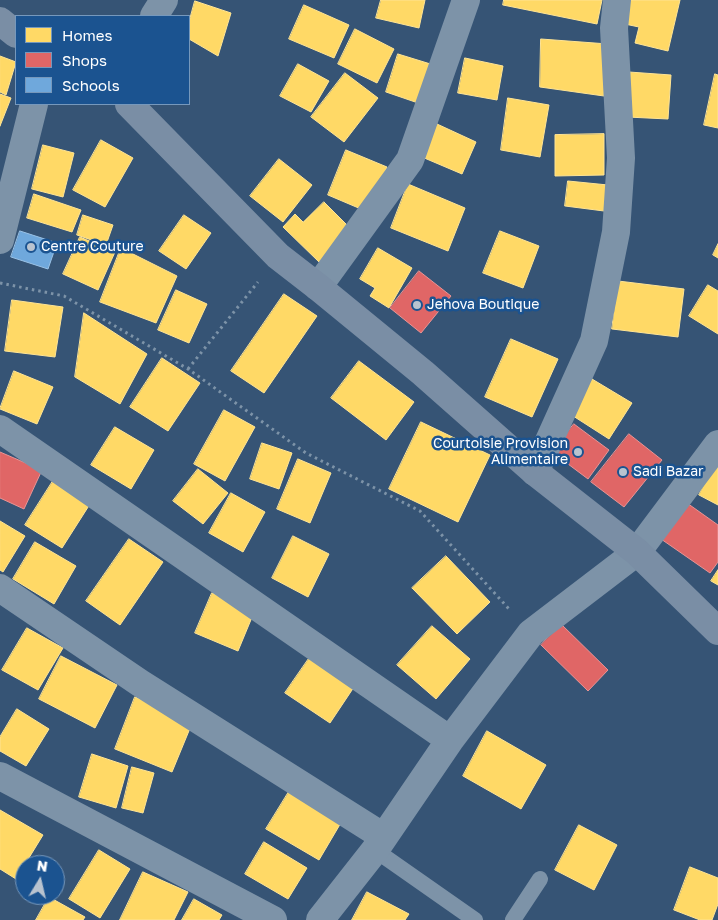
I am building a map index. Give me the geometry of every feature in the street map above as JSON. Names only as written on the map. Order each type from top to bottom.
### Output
[{"type":"street","points":[[155,15],[164,0]]},
{"type":"street","points":[[318,286],[410,160],[466,0]]},
{"type":"street","points":[[535,472],[594,341],[616,232],[621,158],[614,28],[617,0]]},
{"type":"street","points":[[0,21],[15,33]]},
{"type":"street","points":[[0,240],[34,105]]},
{"type":"street","points":[[130,105],[278,256],[318,286],[423,373],[535,472],[637,552],[718,630]]},
{"type":"street","points":[[0,429],[450,740]]},
{"type":"street","points":[[320,920],[380,844],[450,740],[531,633],[637,552],[718,444]]},
{"type":"street","points":[[0,588],[380,844]]},
{"type":"street","points":[[0,776],[273,920]]},
{"type":"lane","points":[[380,844],[474,920]]},
{"type":"lane","points":[[513,920],[540,879]]},
{"type":"path","points":[[188,369],[278,256]]},
{"type":"path","points":[[0,283],[64,296],[188,369],[306,453],[420,511],[531,633]]},
{"type":"building: Homes","points":[[381,0],[425,0],[419,28],[376,18]]},
{"type":"building: Homes","points":[[504,0],[602,0],[597,24],[503,5]]},
{"type":"building: Homes","points":[[625,0],[680,0],[668,51],[635,43],[639,27],[620,23]]},
{"type":"building: Homes","points":[[195,1],[231,13],[218,56],[190,40],[190,18]]},
{"type":"building: Homes","points":[[304,5],[349,25],[334,58],[289,39]]},
{"type":"building: Homes","points":[[355,29],[394,49],[377,83],[338,64]]},
{"type":"building: Homes","points":[[541,39],[608,44],[604,96],[540,87]]},
{"type":"building: Homes","points":[[398,54],[437,66],[424,105],[386,92]]},
{"type":"building: Homes","points":[[0,56],[15,62],[15,65],[6,95],[0,92]]},
{"type":"building: Homes","points":[[465,58],[503,66],[497,100],[458,93]]},
{"type":"building: Homes","points":[[298,64],[329,81],[311,112],[280,96]]},
{"type":"building: Homes","points":[[629,72],[671,75],[668,119],[627,117]]},
{"type":"building: Homes","points":[[345,73],[378,98],[344,142],[311,117]]},
{"type":"building: Homes","points":[[715,74],[718,75],[718,128],[704,125]]},
{"type":"building: Homes","points":[[0,94],[11,98],[0,126]]},
{"type":"building: Homes","points":[[508,98],[549,105],[540,157],[501,150]]},
{"type":"building: Homes","points":[[437,124],[476,142],[462,174],[422,157]]},
{"type":"building: Homes","points":[[604,134],[604,175],[555,176],[555,135]]},
{"type":"building: Homes","points":[[101,140],[133,158],[105,207],[73,190]]},
{"type":"building: Homes","points":[[43,145],[74,153],[63,197],[32,189]]},
{"type":"building: Homes","points":[[346,150],[387,167],[368,212],[328,195]]},
{"type":"building: Homes","points":[[279,159],[312,185],[283,222],[250,196]]},
{"type":"building: Homes","points":[[568,181],[608,185],[604,211],[565,206]]},
{"type":"building: Homes","points":[[408,184],[465,208],[448,251],[391,228]]},
{"type":"building: Homes","points":[[34,194],[81,210],[72,232],[27,218]]},
{"type":"building: Homes","points":[[324,202],[352,230],[319,262],[283,227],[295,214],[303,222]]},
{"type":"building: Homes","points":[[83,215],[113,225],[106,245],[77,235]]},
{"type":"building: Homes","points":[[184,215],[211,233],[186,269],[159,251]]},
{"type":"building: Homes","points":[[500,231],[539,246],[523,288],[483,273]]},
{"type":"building: Homes","points":[[80,237],[115,252],[98,290],[63,274]]},
{"type":"building: Homes","points":[[718,244],[718,258],[713,255]]},
{"type":"building: Homes","points":[[121,248],[177,276],[156,323],[100,302]]},
{"type":"building: Homes","points":[[378,248],[412,268],[389,308],[370,296],[375,288],[360,279]]},
{"type":"building: Homes","points":[[618,281],[684,289],[678,337],[612,329]]},
{"type":"building: Homes","points":[[708,285],[718,291],[718,334],[689,316]]},
{"type":"building: Homes","points":[[176,290],[207,304],[189,343],[158,330]]},
{"type":"building: Homes","points":[[284,294],[317,316],[264,393],[231,371]]},
{"type":"building: Homes","points":[[12,300],[63,307],[55,357],[5,351]]},
{"type":"building: Homes","points":[[84,313],[147,354],[120,404],[75,377]]},
{"type":"building: Homes","points":[[511,339],[558,359],[532,417],[485,397]]},
{"type":"building: Homes","points":[[162,358],[200,383],[168,431],[130,407]]},
{"type":"building: Homes","points":[[359,361],[414,402],[386,440],[331,398]]},
{"type":"building: Homes","points":[[14,371],[53,387],[37,424],[0,409]]},
{"type":"building: Homes","points":[[592,379],[632,403],[609,439],[570,414]]},
{"type":"building: Homes","points":[[224,410],[255,427],[225,481],[194,464]]},
{"type":"building: Homes","points":[[421,422],[490,455],[458,522],[389,489]]},
{"type":"building: Homes","points":[[115,427],[154,450],[131,489],[91,465]]},
{"type":"building: Homes","points":[[262,443],[292,453],[279,489],[250,479]]},
{"type":"building: Homes","points":[[718,456],[718,505],[699,495]]},
{"type":"building: Homes","points":[[298,459],[331,473],[310,523],[277,509]]},
{"type":"building: Homes","points":[[198,469],[228,493],[203,524],[173,501]]},
{"type":"building: Homes","points":[[53,481],[90,504],[62,548],[25,525]]},
{"type":"building: Homes","points":[[231,493],[265,512],[243,552],[209,533]]},
{"type":"building: Homes","points":[[0,521],[25,536],[3,572],[0,570]]},
{"type":"building: Homes","points":[[293,536],[329,554],[308,597],[272,578]]},
{"type":"building: Homes","points":[[129,539],[163,562],[120,625],[86,601]]},
{"type":"building: Homes","points":[[35,542],[76,566],[54,604],[13,579]]},
{"type":"building: Homes","points":[[446,556],[490,602],[457,634],[412,588]]},
{"type":"building: Homes","points":[[718,570],[718,585],[711,581]]},
{"type":"building: Homes","points":[[212,593],[255,610],[238,651],[195,633]]},
{"type":"building: Homes","points":[[432,626],[470,659],[436,699],[397,665]]},
{"type":"building: Homes","points":[[27,628],[63,648],[38,690],[2,670]]},
{"type":"building: Homes","points":[[61,656],[117,685],[95,728],[39,699]]},
{"type":"building: Homes","points":[[310,657],[354,687],[330,723],[285,693]]},
{"type":"building: Homes","points":[[135,697],[193,721],[172,772],[115,749]]},
{"type":"building: Homes","points":[[17,709],[49,729],[26,766],[0,751],[0,737]]},
{"type":"building: Homes","points":[[487,731],[546,765],[521,809],[463,776]]},
{"type":"building: Homes","points":[[92,754],[128,766],[116,808],[79,797]]},
{"type":"building: Homes","points":[[132,767],[154,773],[143,813],[122,808]]},
{"type":"building: Homes","points":[[290,790],[342,821],[319,860],[266,829]]},
{"type":"building: Homes","points":[[0,810],[43,835],[31,855],[15,855],[15,878],[0,869]]},
{"type":"building: Homes","points":[[579,825],[617,845],[594,890],[555,870]]},
{"type":"building: Homes","points":[[264,842],[307,868],[288,899],[245,874]]},
{"type":"building: Homes","points":[[99,850],[130,869],[100,918],[69,899]]},
{"type":"building: Homes","points":[[690,867],[718,878],[718,904],[712,920],[700,920],[674,910]]},
{"type":"building: Homes","points":[[143,872],[188,892],[174,920],[120,920]]},
{"type":"building: Homes","points":[[367,892],[409,914],[405,920],[352,920]]},
{"type":"building: Homes","points":[[194,899],[222,915],[219,920],[182,920]]},
{"type":"building: Homes","points":[[44,905],[63,905],[85,917],[83,920],[36,920]]},
{"type":"building: Shops","points":[[419,271],[451,296],[421,333],[390,308]]},
{"type":"building: Shops","points":[[574,424],[609,450],[588,479],[552,452]]},
{"type":"building: Shops","points":[[629,434],[662,460],[624,507],[591,482]]},
{"type":"building: Shops","points":[[0,452],[42,470],[24,509],[0,498]]},
{"type":"building: Shops","points":[[687,503],[718,525],[718,562],[710,573],[661,539]]},
{"type":"building: Shops","points":[[561,624],[608,670],[588,691],[541,645]]},
{"type":"building: Schools","points":[[20,231],[57,243],[48,269],[11,257]]},
{"type":"place","name":"Centre Couture","points":[[31,247]]},
{"type":"place","name":"Jehova Boutique","points":[[417,305]]},
{"type":"place","name":"Courtoisie Provision Alimentaire","points":[[578,452]]},
{"type":"place","name":"Sadi Bazar","points":[[623,472]]}]
